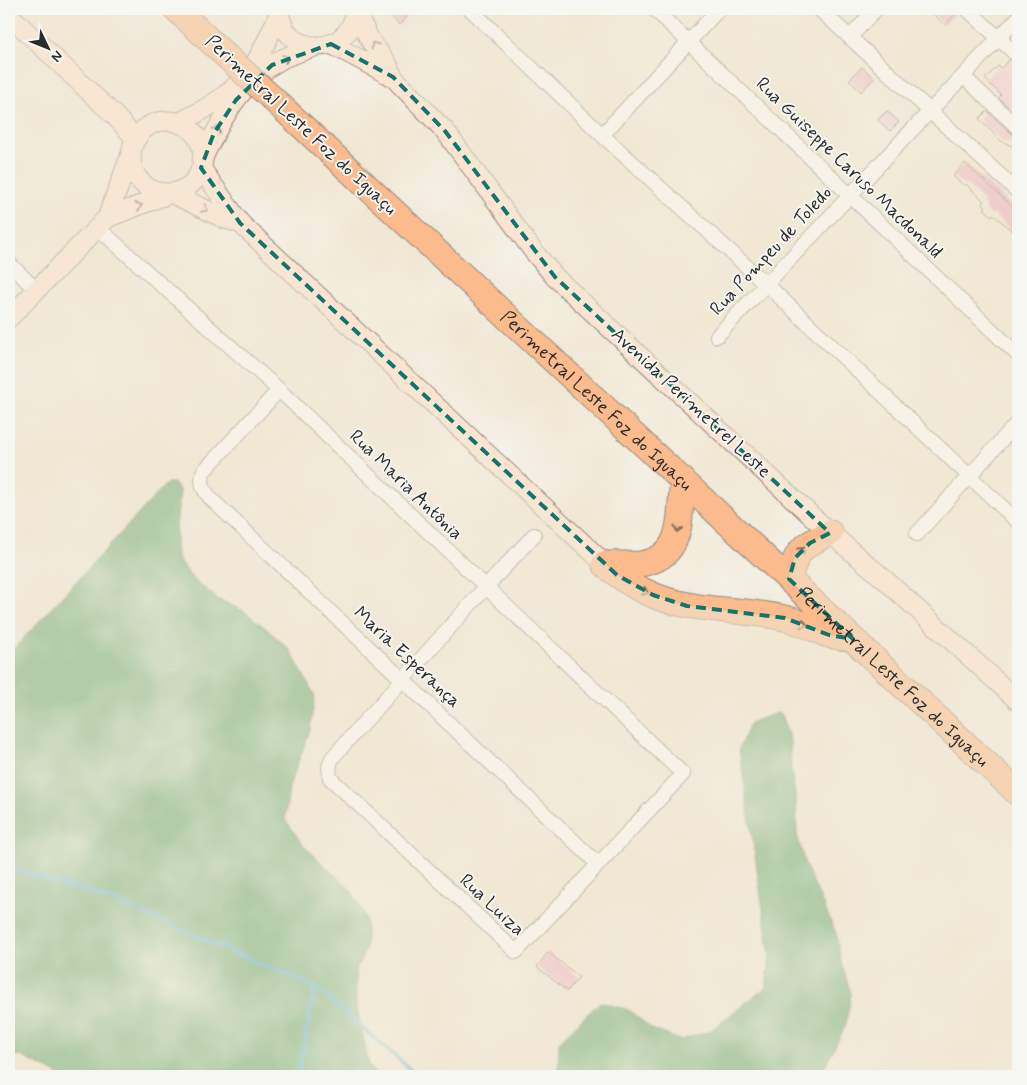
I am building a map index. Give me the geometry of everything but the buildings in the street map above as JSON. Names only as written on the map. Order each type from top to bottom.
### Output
[{"type":"highway","name":"Perimetral Leste Foz do Iguaçu","points":[[176,9],[1018,793]]},
{"type":"highway","points":[[605,564],[646,563],[661,556],[667,550],[679,529],[683,480]]},
{"type":"highway","points":[[789,579],[795,558],[810,543],[830,533]]},
{"type":"highway","points":[[605,564],[627,582],[670,602],[687,606],[785,618],[829,635],[853,639]]},
{"type":"street","points":[[470,9],[602,135],[766,284],[1018,522]]},
{"type":"street","name":"Rua Guiseppe Caruso Macdonald","points":[[654,9],[1018,355]]},
{"type":"street","points":[[602,135],[719,9]]},
{"type":"street","points":[[819,9],[1018,192]]},
{"type":"street","points":[[850,37],[876,9]]},
{"type":"street","points":[[967,9],[1018,56]]},
{"type":"street","points":[[9,318],[102,223],[179,191],[192,182],[202,164],[214,133],[236,100],[262,74],[284,58],[322,45],[345,34],[353,20],[355,10]]},
{"type":"street","name":"Avenida Perimetrel Leste","points":[[355,10],[370,40],[387,63],[394,77],[445,131],[529,245],[555,277],[830,533],[883,578],[1018,701]]},
{"type":"street","points":[[178,123],[202,112],[230,92],[256,62],[279,12]]},
{"type":"street","name":"Avenida Perimetrel Leste","points":[[279,12],[281,23],[291,37],[306,45],[322,45],[394,77]]},
{"type":"street","points":[[9,15],[114,114],[133,146],[133,170],[142,183],[156,191],[172,193],[240,224]]},
{"type":"street","name":"Rua Pompeu de Toledo","points":[[717,336],[1018,18]]},
{"type":"street","points":[[963,76],[1018,128]]},
{"type":"street","points":[[102,223],[133,146],[141,132],[154,124],[170,121],[185,126],[197,137],[200,144],[202,164],[240,224],[605,564]]},
{"type":"street","name":"Rua Maria Antônia","points":[[102,223],[683,774]]},
{"type":"street","points":[[9,263],[36,290]]},
{"type":"street","name":"Maria Esperança","points":[[279,390],[203,472],[201,480],[203,490],[598,864]]},
{"type":"street","points":[[917,534],[1018,422]]},
{"type":"street","points":[[403,679],[534,535]]},
{"type":"street","name":"Rua Luiza","points":[[403,679],[332,758],[329,767],[330,778],[516,952],[683,774]]},
{"type":"highlighted area","points":[[331,44],[393,77],[445,131],[555,277],[830,533],[810,543],[795,558],[789,579],[853,639],[829,635],[785,618],[687,606],[653,595],[617,575],[240,223],[201,168],[214,133],[236,100],[272,65]]},
{"type":"green space","points":[[167,483],[174,483],[180,491],[176,528],[177,558],[195,581],[218,599],[244,611],[290,650],[315,696],[310,730],[289,787],[285,819],[304,846],[350,889],[366,918],[366,948],[356,970],[356,1003],[369,1064],[376,1076],[61,1076],[23,1057],[9,1054],[9,654]]},
{"type":"green space","points":[[780,712],[790,740],[791,769],[796,800],[797,834],[805,864],[836,933],[841,962],[851,994],[846,1025],[820,1076],[558,1076],[559,1042],[600,1002],[629,1010],[652,1029],[680,1040],[710,1031],[766,987],[770,957],[739,748],[751,722]]},
{"type":"waterway","points":[[9,868],[112,900],[315,987],[418,1076]]},
{"type":"waterway","points":[[298,1076],[315,987]]}]
